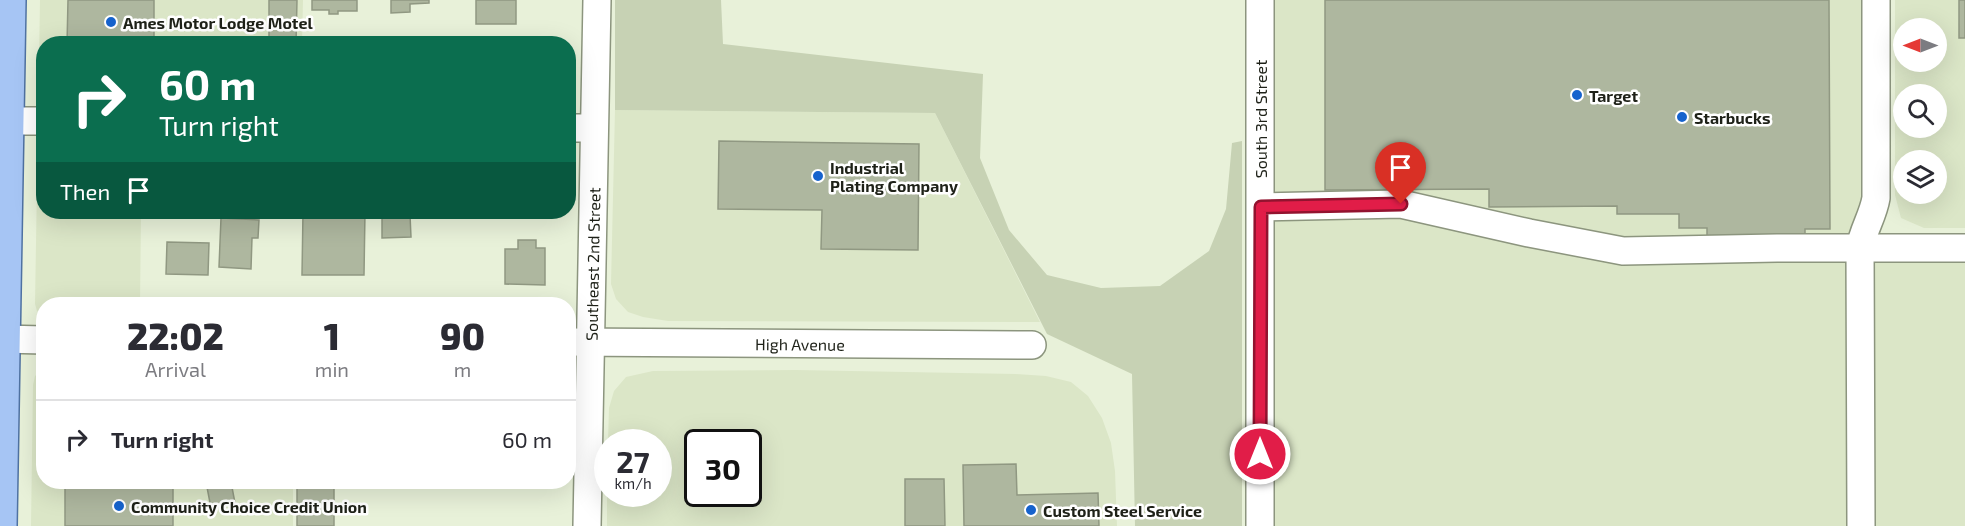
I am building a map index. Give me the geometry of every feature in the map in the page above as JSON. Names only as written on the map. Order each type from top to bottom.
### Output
[{"type":"main road","points":[[0,526],[2,220],[7,121],[9,0]]},
{"type":"street","name":"Southeast 2nd Street","points":[[587,526],[580,342],[581,128],[597,0]]},
{"type":"street","name":"South 3rd Street","points":[[1260,0],[1260,526]]},
{"type":"street","points":[[1861,526],[1860,248],[1862,237],[1874,211],[1876,198],[1876,0]]},
{"type":"street","points":[[7,121],[36,122]]},
{"type":"street","points":[[1261,207],[1401,204],[1529,233],[1623,251],[1965,248]]},
{"type":"street","points":[[2,339],[36,340]]},
{"type":"street","name":"High Avenue","points":[[580,342],[1032,345]]},
{"type":"shaded area","points":[[40,0],[303,0],[302,36],[39,36]]},
{"type":"shaded area","points":[[615,0],[721,0],[723,44],[983,74],[980,158],[1009,230],[1047,275],[1101,288],[1160,286],[1209,251],[1226,209],[1232,143],[1242,141],[1242,526],[1135,526],[1132,374],[1047,334],[935,113],[615,110]]},
{"type":"shaded area","points":[[1260,0],[1876,0],[1862,237],[1965,248],[1965,526],[1260,526]]},
{"type":"shaded area","points":[[1895,0],[1965,0],[1965,228],[1924,228],[1901,218],[1897,204],[1947,204],[1947,150],[1895,150],[1895,138],[1947,138],[1947,84],[1895,84],[1895,72],[1947,72],[1947,18],[1895,18]]},
{"type":"shaded area","points":[[615,110],[935,113],[1040,322],[668,321],[628,312],[616,299],[611,284]]},
{"type":"shaded area","points":[[36,219],[141,219],[140,297],[36,297],[36,308],[35,304]]},
{"type":"shaded area","points":[[796,370],[1016,374],[1046,376],[1071,382],[1088,396],[1102,418],[1111,443],[1115,471],[1117,526],[607,526],[607,507],[672,507],[672,429],[608,429],[609,408],[614,391],[626,377],[653,371]]},
{"type":"shaded area","points":[[35,376],[36,489],[293,489],[293,526],[31,526]]},
{"type":"building","name":"Ames Motor Lodge Motel","points":[[68,0],[154,0],[154,36],[67,36]]},
{"type":"building","name":"Ames Motor Lodge Motel","points":[[269,0],[297,0],[296,36],[269,36]]},
{"type":"building","points":[[312,0],[357,0],[357,11],[338,11],[338,14],[329,14],[329,10],[312,10]]},
{"type":"building","points":[[391,0],[429,0],[429,3],[410,4],[410,12],[391,13]]},
{"type":"building","points":[[476,0],[516,0],[516,24],[476,24]]},
{"type":"building","name":"Target","points":[[1325,0],[1829,0],[1830,229],[1805,229],[1805,237],[1707,237],[1707,228],[1679,228],[1679,214],[1617,214],[1617,206],[1489,207],[1489,189],[1325,190]]},
{"type":"building","points":[[1959,0],[1965,0],[1965,38],[1959,38]]},
{"type":"building","name":"Industrial Plating Company","points":[[719,141],[919,144],[918,250],[821,249],[822,210],[718,209]]},
{"type":"building","points":[[221,219],[259,220],[258,238],[252,238],[251,269],[219,267]]},
{"type":"building","points":[[303,219],[365,219],[364,275],[302,275]]},
{"type":"building","points":[[382,219],[410,219],[411,237],[382,238]]},
{"type":"building","points":[[518,240],[536,240],[536,248],[545,248],[545,285],[505,284],[505,249],[518,249]]},
{"type":"building","points":[[167,242],[209,243],[208,275],[166,274]]},
{"type":"building","name":"Custom Steel Service","points":[[1016,464],[1017,495],[1098,493],[1099,526],[964,526],[963,465]]},
{"type":"building","points":[[905,479],[944,479],[945,526],[905,526]]},
{"type":"building","name":"Community Choice Credit Union","points":[[65,489],[173,489],[173,526],[65,526]]},
{"type":"building","points":[[207,489],[232,489],[235,503],[211,508]]},
{"type":"building","points":[[297,489],[334,489],[334,526],[297,526]]},
{"type":"place","name":"Ames Motor Lodge Motel","points":[[111,22]]},
{"type":"place","name":"Target","points":[[1577,95]]},
{"type":"place","name":"Starbucks","points":[[1682,117]]},
{"type":"place","name":"Industrial Plating Company","points":[[818,176]]},
{"type":"place","name":"Community Choice Credit Union","points":[[119,506]]},
{"type":"place","name":"Custom Steel Service","points":[[1031,510]]},
{"type":"route","points":[[1260,454],[1261,207],[1401,204]]}]
